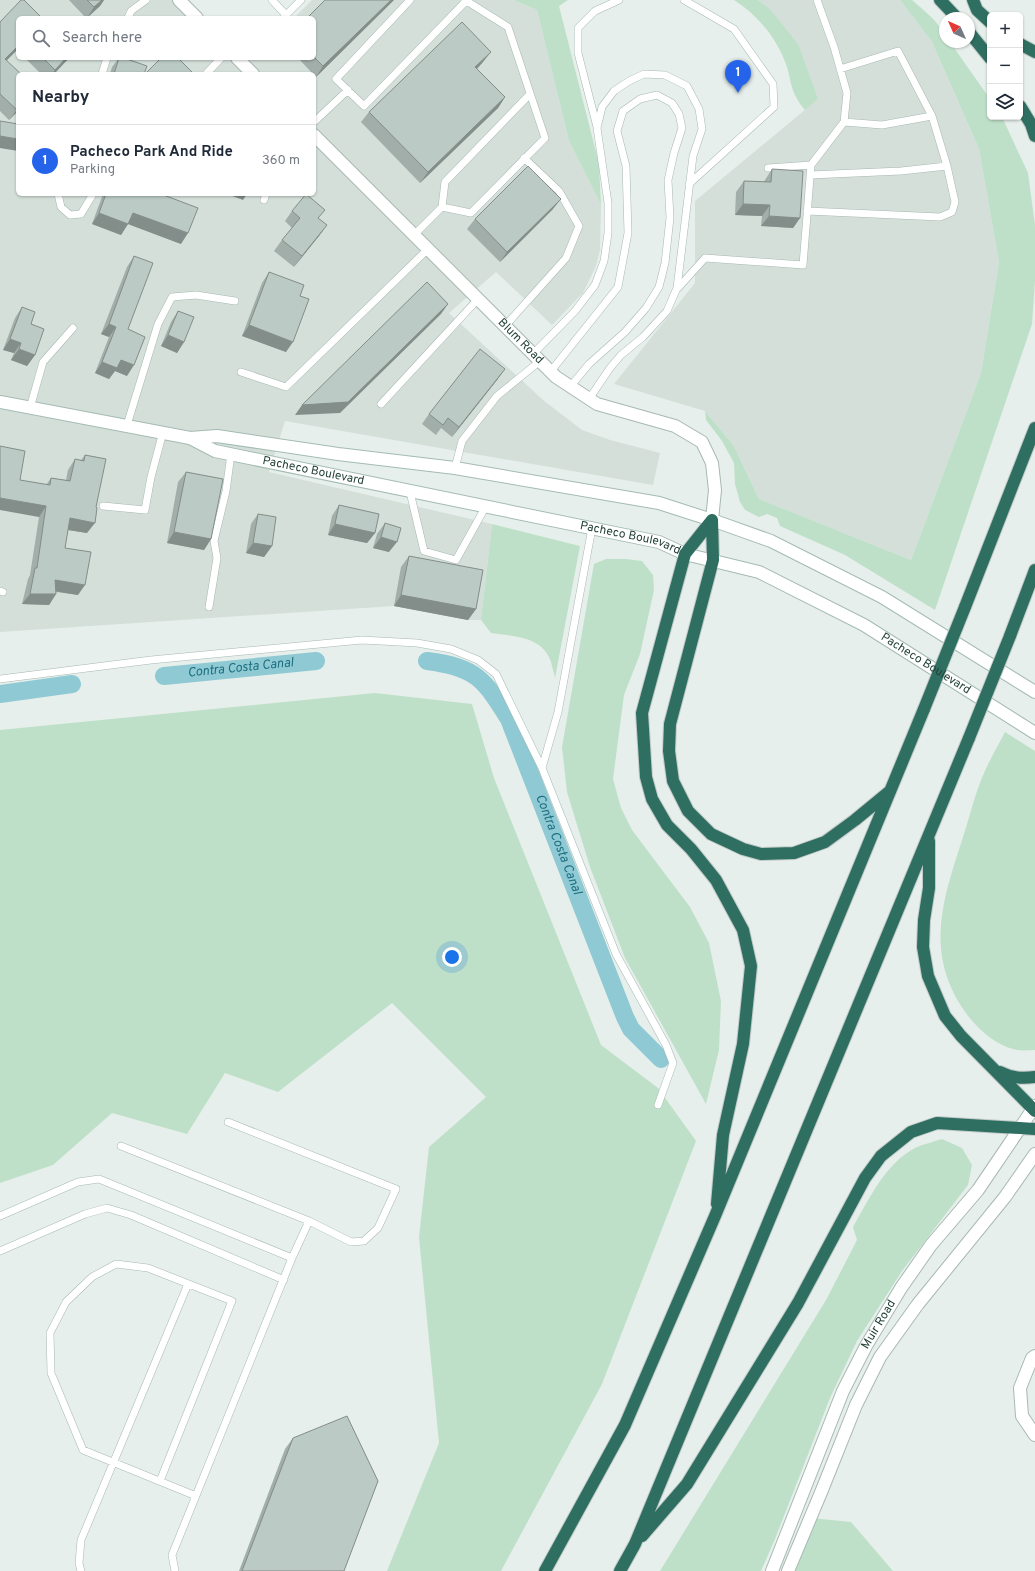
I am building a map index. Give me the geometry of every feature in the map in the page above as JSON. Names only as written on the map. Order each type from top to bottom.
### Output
[{"type":"highway","points":[[940,0],[951,12]]},
{"type":"highway","points":[[973,0],[978,10],[987,19]]},
{"type":"highway","points":[[975,39],[987,54]]},
{"type":"highway","points":[[1023,46],[1035,52]]},
{"type":"highway","points":[[1023,111],[1031,124],[1035,136]]},
{"type":"highway","points":[[545,1571],[625,1425],[715,1216],[924,709],[1035,428]]},
{"type":"highway","points":[[712,520],[685,554],[642,713],[646,777],[652,799],[667,825],[691,849],[716,880],[742,930],[751,966],[743,1044],[723,1135],[715,1216]]},
{"type":"highway","points":[[712,520],[713,560],[670,724],[669,751],[673,781],[688,811],[711,834],[743,849],[761,854],[794,853],[825,842],[855,820],[891,790]]},
{"type":"highway","points":[[620,1571],[635,1544],[969,738],[1032,582],[1035,570]]},
{"type":"highway","points":[[929,834],[929,888],[924,920],[923,948],[928,976],[945,1016],[961,1036],[989,1066],[1034,1109]]},
{"type":"highway","points":[[989,1066],[1010,1077],[1026,1079],[1035,1077]]},
{"type":"highway","points":[[635,1544],[688,1484],[798,1303],[865,1178],[881,1156],[911,1132],[937,1123],[1035,1129]]},
{"type":"main road","points":[[179,0],[195,16]]},
{"type":"main road","points":[[241,60],[251,72]]},
{"type":"main road","name":"Blum Road","points":[[316,137],[551,372],[570,387],[597,404],[675,426],[702,442],[712,463],[715,490],[712,520]]},
{"type":"main road","name":"Pacheco Boulevard","points":[[0,402],[163,432],[190,438],[215,451],[659,542],[685,554],[759,572],[864,625],[1035,733]]},
{"type":"main road","name":"Pacheco Boulevard","points":[[190,438],[217,436],[338,454],[455,468],[658,503],[771,541],[882,597],[1035,692]]},
{"type":"main road","name":"Muir Road","points":[[772,1571],[843,1391],[866,1346],[901,1288],[931,1245],[978,1190],[1034,1109]]},
{"type":"main road","name":"Muir Road","points":[[788,1571],[856,1404],[880,1357],[918,1304],[1005,1197],[1035,1154]]},
{"type":"main road","points":[[1035,1356],[1032,1358],[1020,1388],[1022,1416],[1035,1435]]},
{"type":"lane","points":[[129,16],[131,11],[146,0]]},
{"type":"lane","points":[[272,0],[285,16],[301,0]]},
{"type":"lane","points":[[410,0],[336,79],[364,106],[466,0],[508,27],[545,138],[471,213],[442,208]]},
{"type":"lane","points":[[455,468],[462,441],[497,396],[537,358],[575,312],[595,285],[604,261],[608,233],[608,203],[597,128],[578,52],[578,28],[595,11],[619,0]]},
{"type":"lane","points":[[684,0],[734,29],[773,84],[774,107],[689,184]]},
{"type":"lane","points":[[677,288],[705,258],[803,265],[811,165],[844,122],[847,93],[834,47],[817,0]]},
{"type":"lane","points":[[807,211],[940,217],[952,212],[955,202],[948,166],[932,116],[898,51],[840,69]]},
{"type":"lane","points":[[103,72],[106,60]]},
{"type":"lane","points":[[208,72],[219,60]]},
{"type":"lane","points":[[589,399],[610,368],[621,355],[643,337],[667,311],[677,288],[693,156],[702,129],[699,108],[687,86],[664,75],[644,74],[629,81],[614,91],[602,107],[597,128]]},
{"type":"lane","points":[[316,120],[348,90]]},
{"type":"lane","points":[[414,235],[442,208],[445,182],[530,94]]},
{"type":"lane","points":[[551,372],[618,287],[628,233],[626,166],[617,130],[623,112],[640,99],[657,96],[672,103],[679,114],[682,128],[674,153],[668,180],[670,218],[665,263],[658,287],[646,308],[625,332],[589,364],[570,387]]},
{"type":"lane","points":[[844,122],[882,125],[932,116]]},
{"type":"lane","points":[[505,326],[566,258],[580,226],[559,191],[524,158]]},
{"type":"lane","points":[[768,168],[811,165]]},
{"type":"lane","points":[[810,175],[901,171],[948,166]]},
{"type":"lane","points":[[58,196],[61,207],[70,215],[81,214],[92,196]]},
{"type":"lane","points":[[241,372],[286,387],[428,249]]},
{"type":"lane","points":[[127,425],[158,324],[172,297],[196,295],[235,301]]},
{"type":"lane","points":[[381,404],[478,299]]},
{"type":"lane","points":[[30,408],[43,362],[73,328]]},
{"type":"lane","points":[[103,506],[145,510],[151,477],[163,432]]},
{"type":"lane","points":[[209,607],[217,558],[214,541],[226,491],[231,454]]},
{"type":"lane","points":[[410,492],[424,551],[456,560],[486,506]]},
{"type":"lane","points":[[542,768],[558,712],[592,528]]},
{"type":"lane","points":[[0,679],[151,660],[362,640],[417,643],[451,649],[478,660],[496,674],[542,768],[616,954],[666,1045],[673,1063],[658,1105]]},
{"type":"lane","points":[[121,1146],[309,1221],[351,1242],[364,1241],[378,1228],[396,1188],[228,1122]]},
{"type":"lane","points":[[0,1216],[78,1182],[99,1178],[292,1258]]},
{"type":"lane","points":[[0,1251],[85,1214],[107,1208],[131,1215],[284,1280]]},
{"type":"lane","points":[[175,1571],[172,1555],[292,1258],[309,1221]]},
{"type":"lane","points":[[160,1481],[232,1301],[148,1268],[116,1264],[92,1277],[66,1302],[50,1333],[51,1373],[83,1450],[196,1496]]},
{"type":"lane","points":[[81,1571],[79,1563],[82,1540],[188,1284]]},
{"type":"shaded area","points":[[0,0],[179,0],[195,16],[16,16],[16,60],[239,60],[245,66],[251,60],[316,60],[316,16],[296,16],[312,0],[513,0],[537,10],[569,141],[601,205],[600,250],[596,266],[583,293],[552,325],[496,272],[449,313],[543,400],[582,430],[610,440],[660,453],[653,485],[285,421],[269,472],[492,524],[481,620],[468,620],[394,606],[0,632]]},
{"type":"shaded area","points":[[758,0],[900,0],[932,42],[979,149],[999,262],[981,373],[911,560],[759,499],[734,446],[705,411],[614,384],[695,283],[695,201],[818,99],[769,8]]},
{"type":"green space","points":[[513,0],[568,0],[559,6],[599,164],[601,205],[569,141],[537,10]]},
{"type":"green space","points":[[734,0],[758,0],[769,8],[798,44],[818,99],[805,110],[794,94],[787,67],[773,38],[752,13]]},
{"type":"green space","points":[[900,0],[912,0],[938,24],[939,48],[954,48],[987,95],[987,120],[1003,120],[1028,173],[1035,225],[1035,281],[1032,324],[935,610],[845,555],[780,526],[777,518],[767,514],[759,517],[745,510],[740,502],[735,484],[734,463],[722,441],[706,420],[705,411],[734,446],[759,499],[911,560],[981,373],[999,262],[979,149],[932,42]]},
{"type":"green space","points":[[492,524],[580,546],[555,678],[549,657],[539,645],[516,636],[491,633],[481,620]]},
{"type":"green space","points":[[606,559],[642,561],[653,575],[654,590],[640,654],[624,695],[613,779],[621,808],[632,830],[690,907],[709,943],[721,1001],[719,1050],[706,1104],[625,958],[590,867],[567,792],[562,747],[594,564]]},
{"type":"green space","points":[[375,693],[472,704],[494,778],[601,1045],[658,1088],[696,1141],[602,1384],[501,1571],[387,1571],[439,1443],[419,1237],[429,1147],[486,1097],[392,1003],[278,1092],[225,1073],[187,1134],[112,1113],[53,1165],[0,1183],[0,730]]},
{"type":"green space","points":[[1005,732],[1035,751],[1035,1050],[1017,1050],[1003,1045],[990,1037],[973,1022],[954,993],[945,971],[941,950],[943,906],[949,884],[975,797],[989,763]]},
{"type":"green space","points":[[942,1139],[962,1148],[972,1165],[968,1185],[902,1271],[857,1341],[830,1398],[761,1571],[660,1571],[826,1300],[857,1240],[853,1227],[879,1183],[886,1173],[904,1155],[915,1148]]},
{"type":"green space","points":[[811,1518],[851,1522],[893,1571],[788,1571]]},
{"type":"building","points":[[21,0],[24,0],[40,16],[16,16],[16,48],[5,59],[19,72],[16,72],[16,109],[0,94],[0,22]]},
{"type":"building","points":[[87,0],[102,0],[94,7]]},
{"type":"building","points":[[325,0],[391,0],[323,66],[316,59],[316,16],[309,16]]},
{"type":"building","points":[[462,22],[491,52],[475,67],[505,97],[428,172],[369,112]]},
{"type":"building","points":[[45,60],[64,60],[55,70]]},
{"type":"building","points":[[118,60],[130,60],[147,66],[145,72],[115,72]]},
{"type":"building","points":[[159,60],[180,60],[192,72],[147,72]]},
{"type":"building","points":[[0,121],[16,124],[16,139],[0,136]]},
{"type":"building","points":[[528,166],[561,199],[507,252],[475,219]]},
{"type":"building","points":[[772,169],[803,171],[800,218],[769,216],[770,205],[743,204],[744,181],[771,182]]},
{"type":"building","points":[[105,196],[166,196],[198,208],[188,233],[133,213],[128,224],[99,213]]},
{"type":"building","points":[[304,196],[308,196],[325,210],[318,218],[327,225],[302,256],[282,240],[300,218],[292,211]]},
{"type":"building","points":[[134,256],[153,263],[128,329],[145,337],[134,365],[121,360],[117,368],[102,362],[116,327],[109,324]]},
{"type":"building","points":[[269,272],[304,285],[300,296],[309,299],[293,342],[249,325]]},
{"type":"building","points":[[427,282],[448,304],[348,402],[302,405]]},
{"type":"building","points":[[22,307],[35,312],[31,324],[44,329],[35,355],[19,349],[21,343],[10,339]]},
{"type":"building","points":[[178,311],[194,317],[184,342],[168,335]]},
{"type":"building","points":[[480,349],[505,369],[459,427],[448,418],[443,425],[429,414]]},
{"type":"building","points":[[0,446],[25,451],[20,480],[50,485],[51,478],[70,481],[75,459],[84,461],[85,455],[106,459],[96,507],[95,523],[70,518],[65,548],[91,552],[85,585],[55,580],[56,594],[30,594],[35,568],[37,568],[46,506],[0,498]]},
{"type":"building","points":[[186,472],[223,479],[211,539],[174,532]]},
{"type":"building","points":[[339,505],[379,514],[375,533],[335,524]]},
{"type":"building","points":[[258,514],[276,517],[272,546],[253,543]]},
{"type":"building","points":[[385,523],[401,528],[397,542],[381,537]]},
{"type":"building","points":[[409,556],[483,570],[476,609],[401,595]]},
{"type":"building","points":[[347,1416],[378,1481],[344,1571],[242,1571],[293,1438]]},
{"type":"waterway","name":"Contra Costa Canal","points":[[164,676],[316,661]]},
{"type":"waterway","name":"Contra Costa Canal","points":[[427,661],[457,667],[468,671],[477,677],[493,694],[509,719],[625,1017],[631,1029],[661,1059]]},
{"type":"waterway","name":"Contra Costa Canal","points":[[0,694],[72,684]]},
{"type":"place","name":"Pacheco Park And Ride","points":[[738,93]]}]
